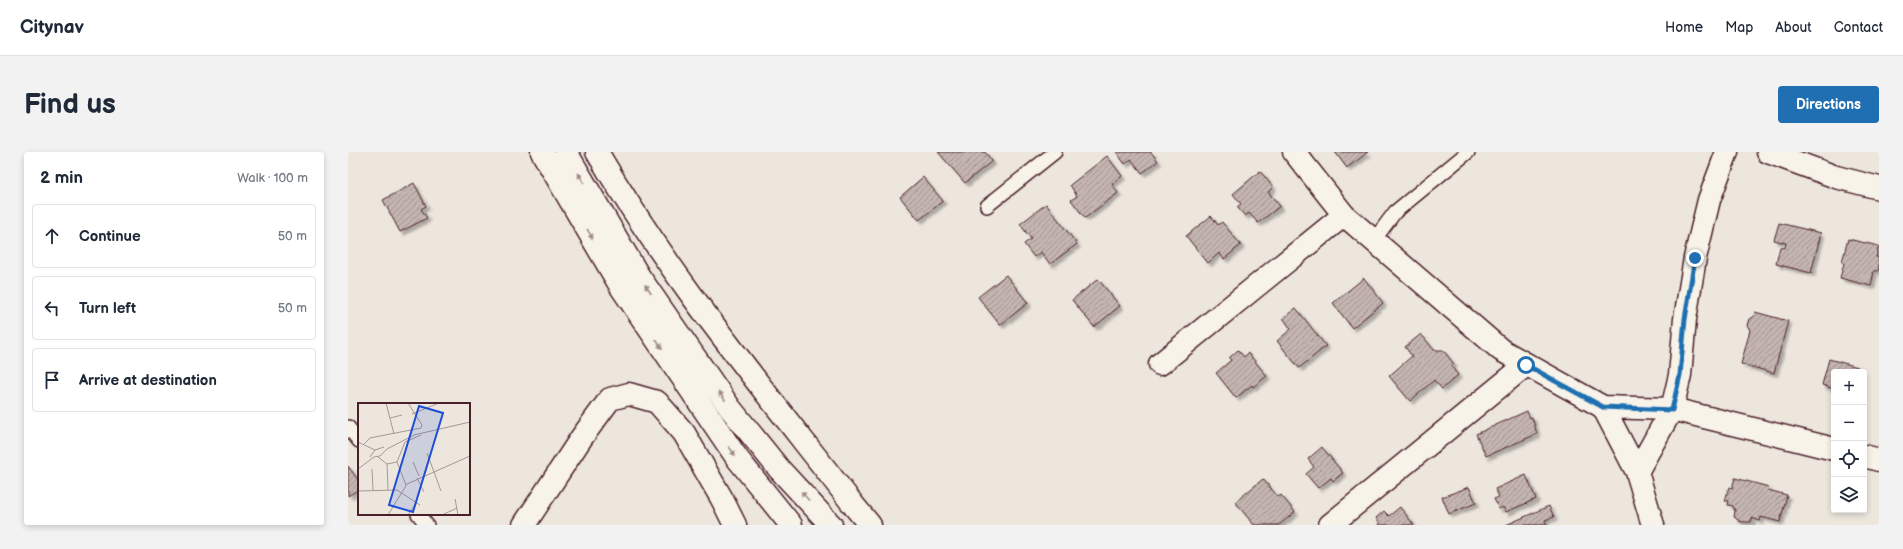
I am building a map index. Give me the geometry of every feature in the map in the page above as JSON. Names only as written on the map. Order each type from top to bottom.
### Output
[{"type":"street","points":[[542,152],[630,300],[737,458],[791,525]]},
{"type":"street","points":[[566,152],[638,275],[730,408],[780,470],[831,525]]},
{"type":"street","points":[[597,152],[625,199],[679,278],[870,525]]},
{"type":"street","points":[[1294,152],[1344,215],[1502,350],[1526,365],[1603,407],[1672,410],[1831,448]]},
{"type":"street","points":[[1637,472],[1672,410],[1680,375],[1685,319],[1695,258],[1709,200],[1727,152]]},
{"type":"street","points":[[1768,152],[1836,177],[1879,188]]},
{"type":"street","points":[[1160,364],[1344,215]]},
{"type":"street","points":[[1330,525],[1526,365]]},
{"type":"street","points":[[524,525],[582,437],[610,399],[629,394],[657,402],[684,433],[722,499],[735,525]]},
{"type":"street","points":[[1603,407],[1637,472],[1653,525]]},
{"type":"street","points":[[1867,457],[1879,460]]},
{"type":"lane","points":[[987,206],[1055,152]]},
{"type":"lane","points":[[1374,240],[1395,212],[1468,152]]},
{"type":"lane","points":[[348,427],[358,440]]},
{"type":"lane","points":[[419,515],[427,525]]},
{"type":"building","points":[[938,152],[985,152],[992,161],[965,183]]},
{"type":"building","points":[[1116,152],[1151,152],[1158,161],[1142,173],[1131,159],[1125,164]]},
{"type":"building","points":[[1335,152],[1368,152],[1347,168]]},
{"type":"building","points":[[1107,156],[1122,176],[1112,184],[1118,193],[1085,218],[1071,200],[1077,196],[1070,185]]},
{"type":"building","points":[[1260,171],[1273,187],[1268,192],[1280,206],[1258,223],[1249,213],[1245,216],[1237,207],[1241,204],[1233,194]]},
{"type":"building","points":[[923,177],[943,201],[919,220],[900,197]]},
{"type":"building","points":[[414,183],[426,206],[421,209],[427,218],[400,232],[383,200]]},
{"type":"building","points":[[1046,204],[1077,244],[1050,264],[1041,252],[1034,257],[1024,244],[1031,239],[1020,224]]},
{"type":"building","points":[[1211,216],[1218,225],[1222,222],[1241,245],[1224,259],[1219,253],[1208,263],[1186,236]]},
{"type":"building","points":[[1779,223],[1821,233],[1811,273],[1776,264],[1780,247],[1785,248],[1786,243],[1774,240]]},
{"type":"building","points":[[1848,239],[1879,246],[1876,257],[1879,258],[1879,268],[1878,271],[1874,271],[1871,286],[1840,278],[1844,263],[1842,262]]},
{"type":"building","points":[[1006,275],[1028,303],[1000,325],[978,297]]},
{"type":"building","points":[[1364,278],[1383,303],[1352,328],[1333,303]]},
{"type":"building","points":[[1098,279],[1120,306],[1094,327],[1072,300]]},
{"type":"building","points":[[1296,308],[1326,346],[1299,368],[1277,341],[1291,329],[1283,318]]},
{"type":"building","points":[[1755,312],[1788,321],[1774,373],[1741,364],[1750,330],[1747,325],[1749,319],[1754,316]]},
{"type":"building","points":[[1421,334],[1434,350],[1443,350],[1454,364],[1451,366],[1458,375],[1442,389],[1434,380],[1410,401],[1389,376],[1412,356],[1405,347]]},
{"type":"building","points":[[1238,350],[1244,357],[1248,353],[1267,376],[1253,387],[1252,385],[1236,398],[1216,373],[1231,360],[1229,358]]},
{"type":"building","points":[[1829,359],[1858,367],[1857,369],[1831,369],[1831,388],[1822,385]]},
{"type":"building","points":[[1527,411],[1530,418],[1532,417],[1537,434],[1486,456],[1476,434]]},
{"type":"building","points":[[1322,447],[1343,473],[1333,481],[1331,478],[1318,488],[1306,474],[1314,467],[1308,459]]},
{"type":"building","points":[[348,466],[358,480],[358,490],[348,496]]},
{"type":"building","points":[[1526,475],[1536,499],[1506,512],[1503,507],[1499,509],[1494,499],[1499,497],[1495,489]]},
{"type":"building","points":[[1735,478],[1769,487],[1768,490],[1787,495],[1780,522],[1761,517],[1760,521],[1752,518],[1751,522],[1741,522],[1734,517],[1735,511],[1733,506],[1728,505],[1729,501],[1725,501],[1729,487],[1732,488]]},
{"type":"building","points":[[1263,479],[1278,497],[1281,495],[1295,512],[1279,525],[1254,525],[1235,502]]},
{"type":"building","points":[[1469,487],[1476,503],[1449,514],[1442,497]]},
{"type":"building","points":[[1549,506],[1554,517],[1545,520],[1547,525],[1506,525]]},
{"type":"building","points":[[1400,507],[1414,525],[1378,525],[1380,523],[1376,518],[1384,511],[1389,516]]},
{"type":"route","points":[[1526,365],[1603,407],[1672,410],[1680,375],[1685,319],[1695,258]]}]
